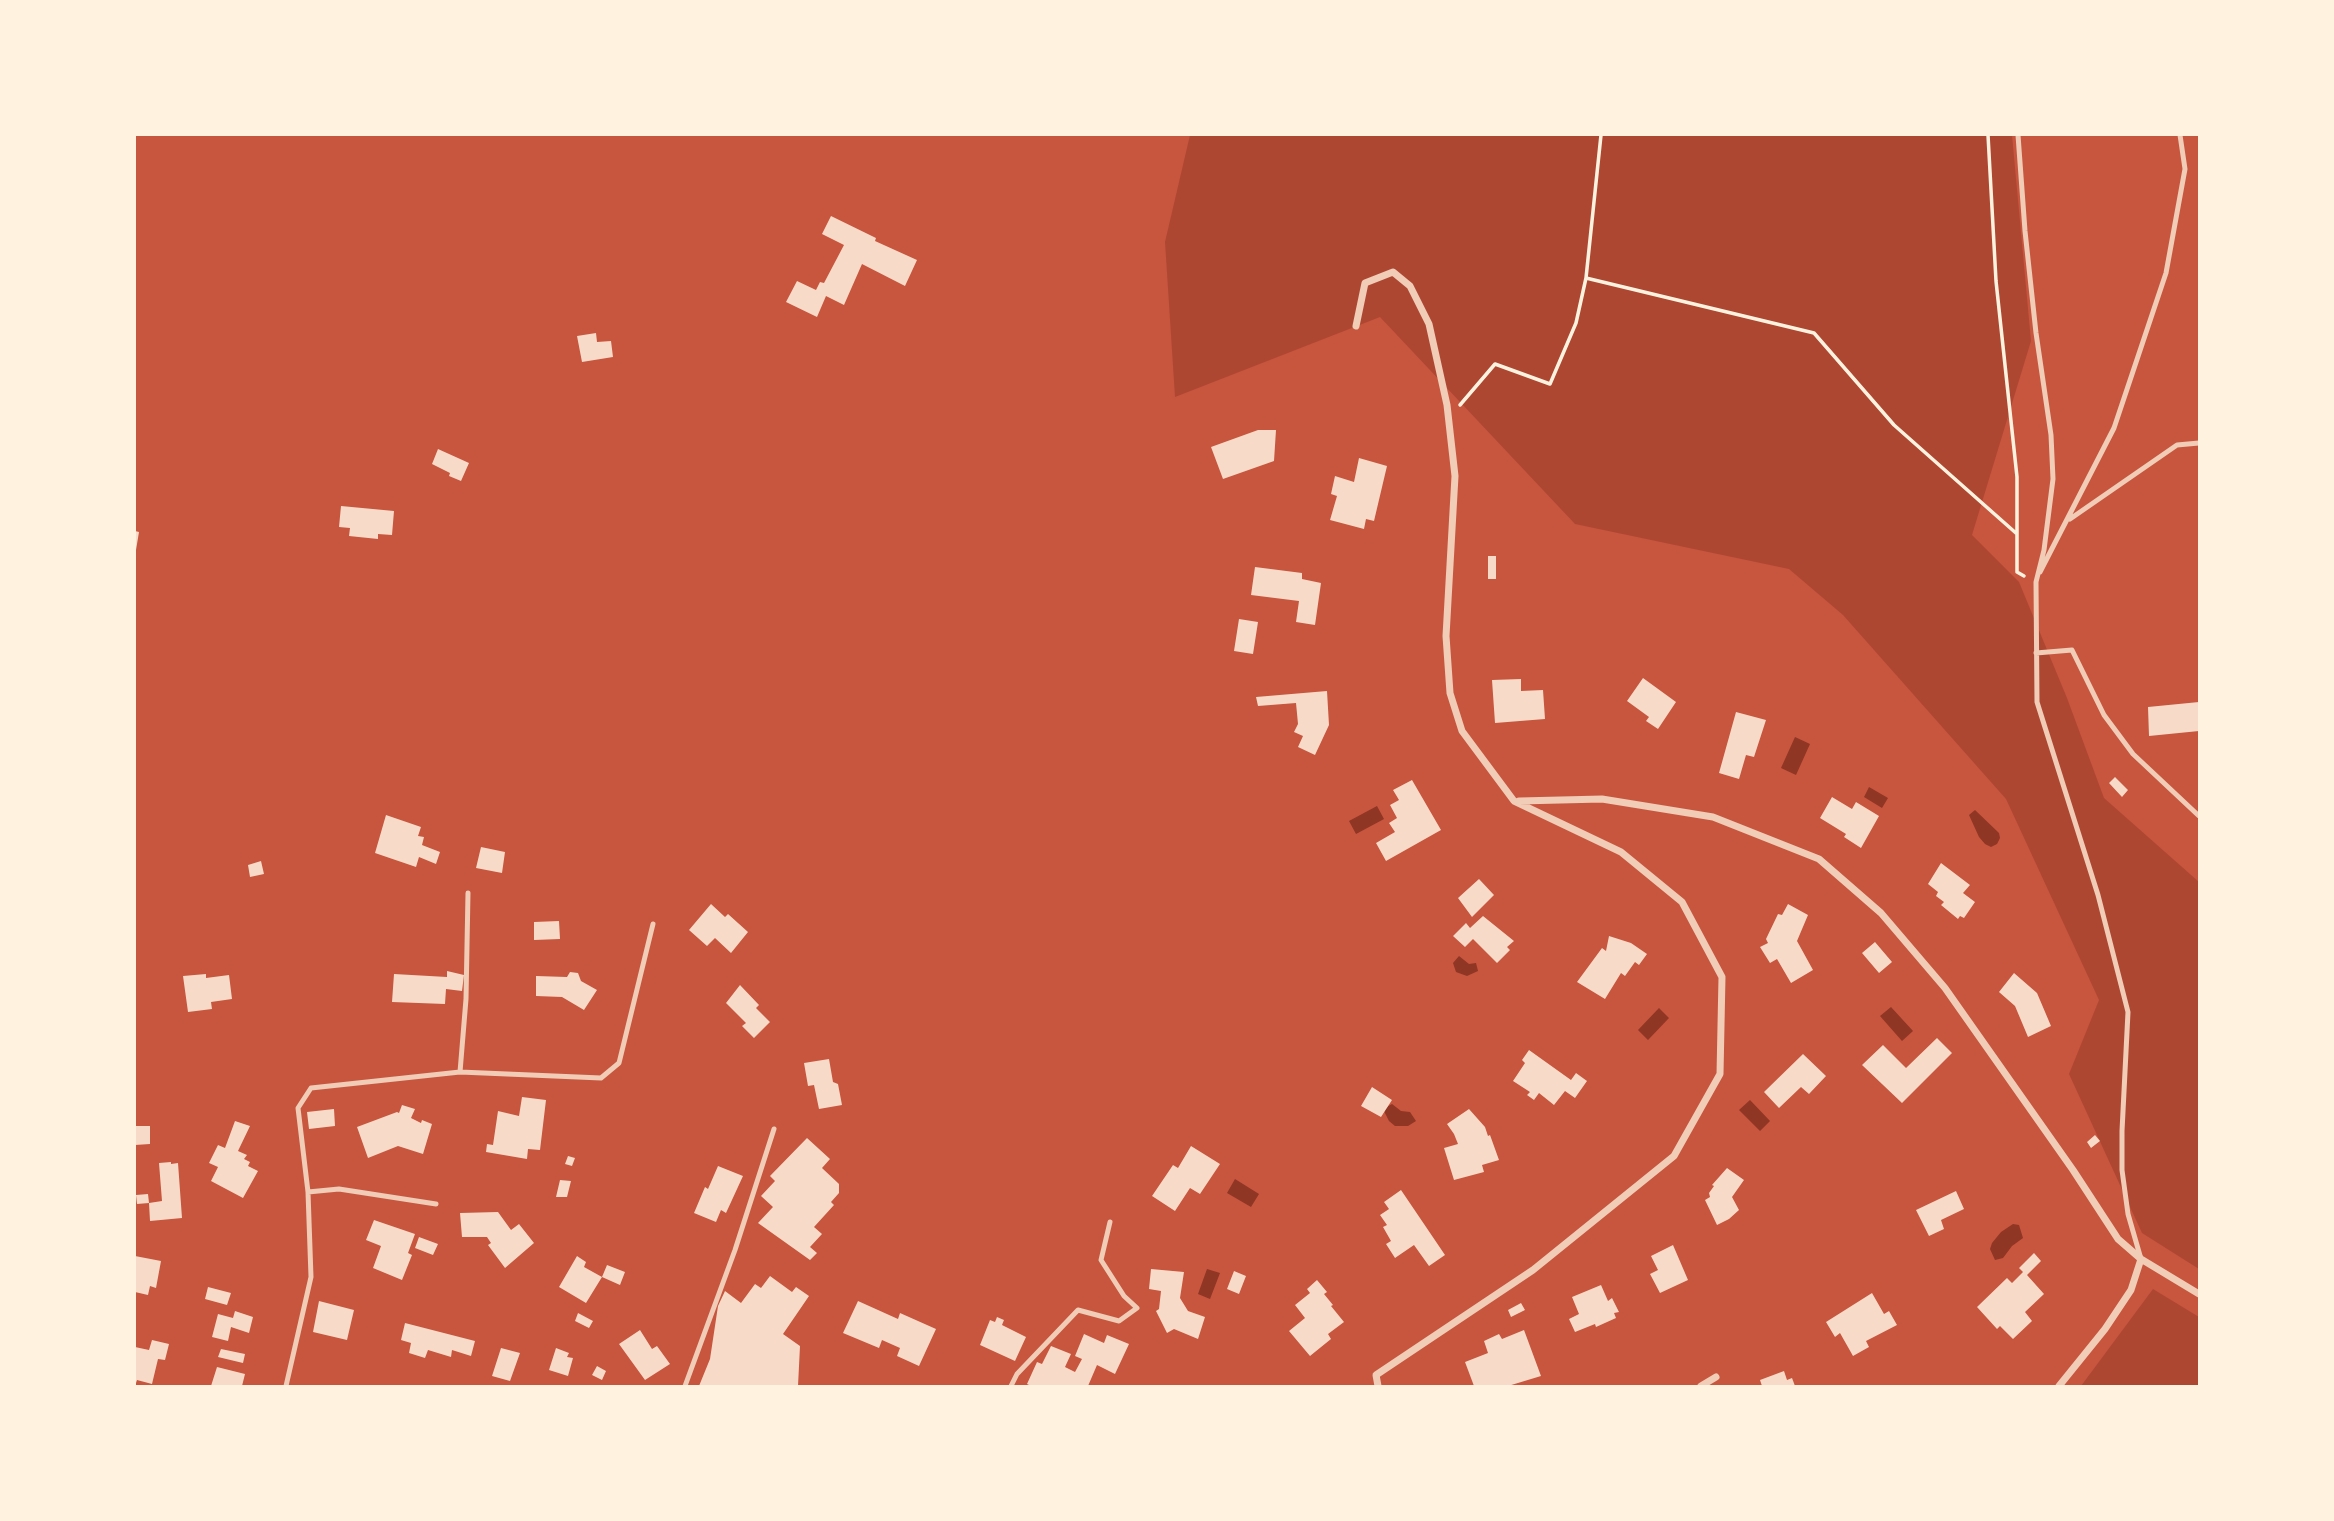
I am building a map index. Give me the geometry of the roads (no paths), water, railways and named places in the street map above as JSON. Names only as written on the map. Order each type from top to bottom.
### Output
[{"type":"street","points":[[1356,327],[1365,283],[1392,272],[1410,285],[1429,324],[1449,418],[1455,476],[1446,636],[1450,694],[1462,731],[1514,801],[1621,852],[1682,902],[1722,977],[1720,1074],[1674,1156],[1533,1270],[1376,1376],[1378,1386]]},
{"type":"street","points":[[1514,801],[1602,799],[1713,817],[1819,859],[1881,913],[1945,988],[2118,1239],[2141,1259],[2199,1294]]},
{"type":"street","points":[[2059,1386],[2105,1329],[2131,1290],[2141,1259]]},
{"type":"street","points":[[1702,1386],[1716,1377]]},
{"type":"lane","points":[[2018,135],[2025,231],[2053,479],[2044,551],[2036,582],[2037,702],[2098,895],[2128,1012],[2122,1170],[2127,1214],[2141,1259]]},
{"type":"lane","points":[[2036,582],[2114,428],[2166,273],[2185,169],[2180,135]]},
{"type":"lane","points":[[2067,521],[2177,445],[2199,443]]},
{"type":"lane","points":[[2036,653],[2072,650],[2104,715],[2133,754],[2199,816]]},
{"type":"lane","points":[[460,1072],[466,999],[468,893]]},
{"type":"lane","points":[[286,1386],[311,1277],[308,1192],[298,1108],[311,1088],[460,1072],[601,1078],[619,1063],[653,924]]},
{"type":"lane","points":[[685,1386],[736,1250],[774,1129]]},
{"type":"lane","points":[[308,1192],[339,1189],[436,1204]]},
{"type":"lane","points":[[1011,1386],[1017,1374],[1078,1310],[1119,1321],[1137,1308],[1124,1296],[1101,1260],[1110,1222]]}]
